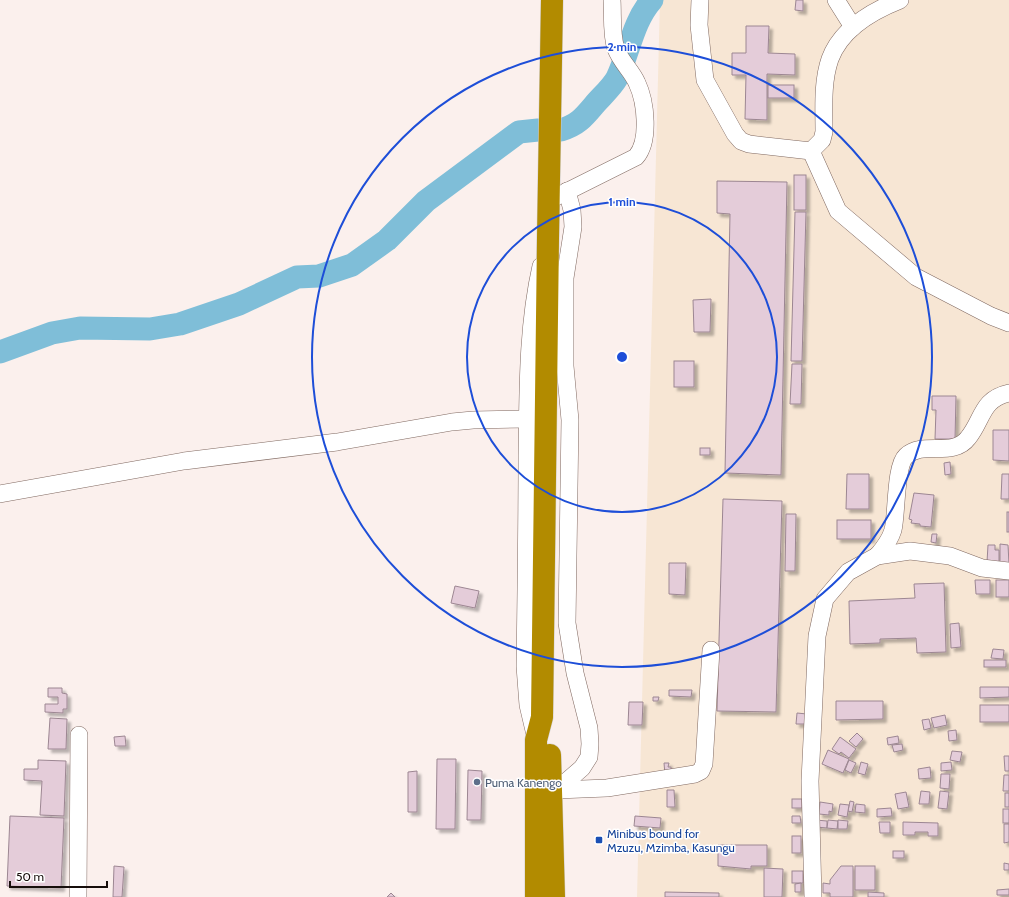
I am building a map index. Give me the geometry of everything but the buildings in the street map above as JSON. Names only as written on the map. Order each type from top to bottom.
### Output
[{"type":"highway","points":[[536,897],[536,740],[542,717],[548,238],[558,196],[552,0]]},
{"type":"highway","points":[[542,717],[550,738],[554,792],[554,897]]},
{"type":"street","points":[[554,792],[582,768],[589,757],[590,744],[589,728],[574,673],[567,622],[570,420],[565,366],[565,278],[573,227],[572,210],[558,196],[636,157],[641,151],[644,142],[645,128],[642,95],[637,82],[616,49],[612,0]]},
{"type":"street","points":[[700,0],[699,25],[705,80],[735,134],[741,141],[749,144],[811,151]]},
{"type":"street","points":[[836,0],[853,27]]},
{"type":"street","points":[[811,151],[822,140],[824,132],[825,89],[830,60],[836,46],[853,27],[881,7],[900,0]]},
{"type":"street","points":[[811,151],[838,211],[916,277],[991,316],[1009,323]]},
{"type":"street","points":[[536,740],[528,705],[525,666],[529,352],[534,300],[548,238]]},
{"type":"street","points":[[877,556],[887,543],[893,530],[900,466],[906,456],[917,450],[948,449],[961,445],[969,438],[986,404],[1003,394],[1009,393]]},
{"type":"street","points":[[0,494],[184,461],[336,442],[452,422],[528,419]]},
{"type":"street","points":[[813,897],[810,781],[817,636],[826,599],[848,572],[877,556],[910,551],[943,555],[982,568],[1009,572]]},
{"type":"street","points":[[554,792],[607,788],[695,774],[702,771],[704,764],[711,650]]},
{"type":"street","points":[[78,897],[79,735]]},
{"type":"shaded area","points":[[660,0],[1009,0],[1009,897],[637,897]]},
{"type":"waterway","points":[[561,130],[572,126],[580,120],[615,81],[640,18],[652,0]]},
{"type":"waterway","points":[[0,352],[52,333],[80,328],[150,329],[180,324],[239,304],[297,277],[319,276],[352,265],[387,240],[426,201],[519,132],[538,130]]},
{"type":"place","name":"Puma Kanengo","points":[[477,782]]},
{"type":"place","name":"Minibus bound for Mzuzu, Mzimba, Kasungu","points":[[599,840]]}]
